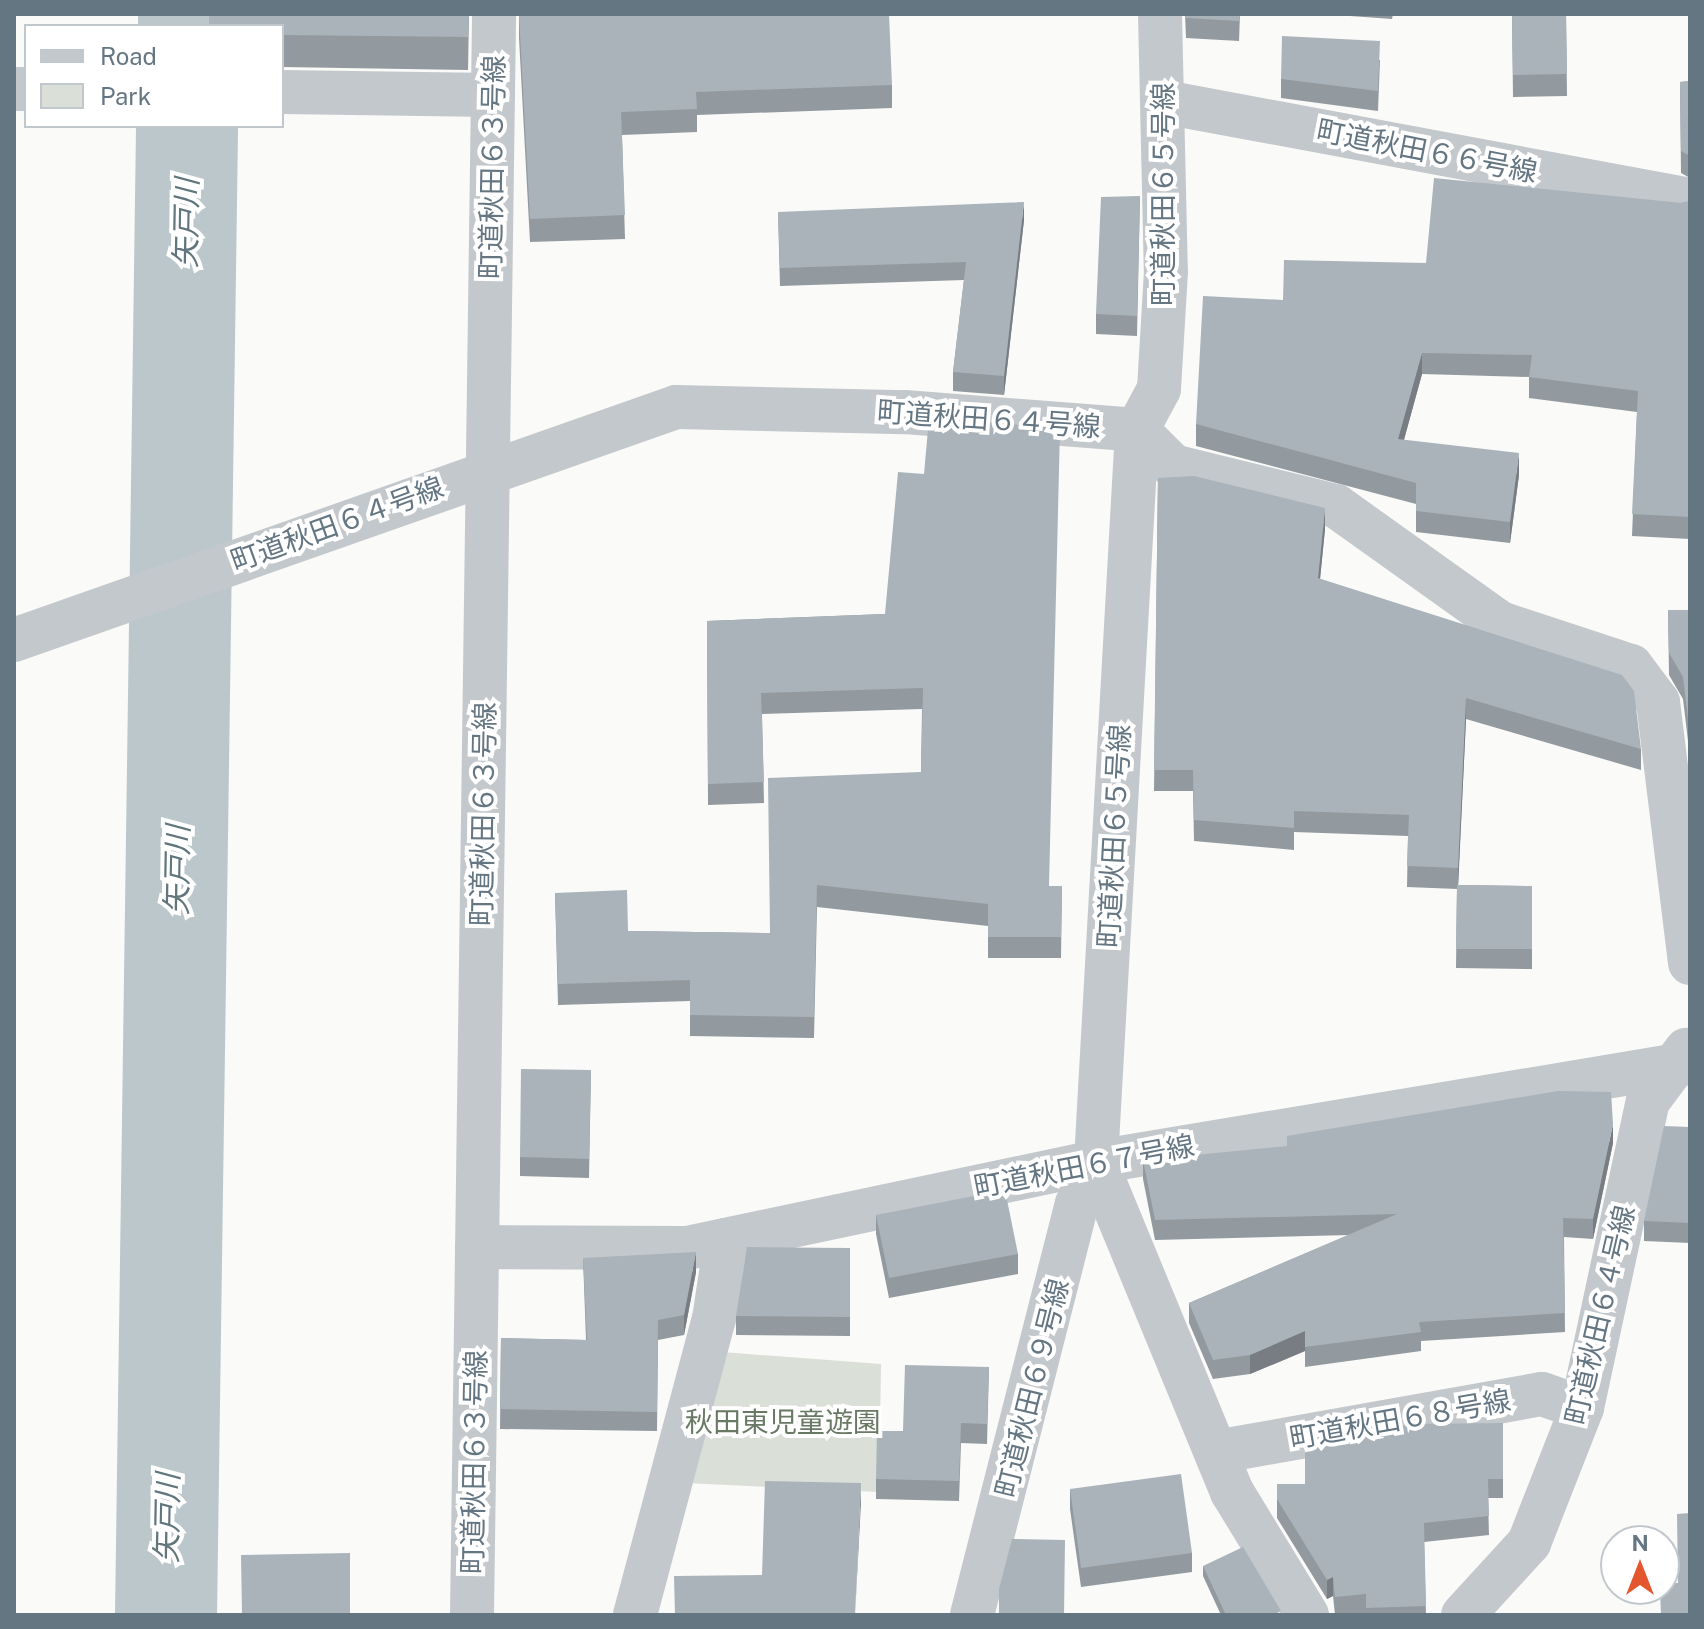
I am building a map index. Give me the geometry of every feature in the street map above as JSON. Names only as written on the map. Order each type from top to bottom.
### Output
[{"type":"street","name":"町道秋田６３号線","points":[[472,1615],[494,14]]},
{"type":"street","name":"町道秋田６５号線","points":[[1160,14],[1164,102],[1159,389],[1137,430],[1096,1162],[1232,1492],[1307,1615]]},
{"type":"street","points":[[284,92],[493,95]]},
{"type":"street","name":"町道秋田６６号線","points":[[1164,102],[1690,200]]},
{"type":"street","name":"町道秋田６４号線","points":[[14,640],[647,412],[706,403],[1137,430],[1173,466],[1336,506],[1500,623],[1631,666],[1658,702],[1690,963]]},
{"type":"street","name":"町道秋田６４号線","points":[[1463,1615],[1529,1543],[1582,1408],[1648,1101],[1686,1057]]},
{"type":"street","name":"町道秋田６７号線","points":[[477,1247],[687,1248],[1096,1162],[1686,1057]]},
{"type":"street","name":"町道秋田６９号線","points":[[972,1615],[1077,1204],[1096,1162]]},
{"type":"street","points":[[635,1615],[714,1319],[726,1240]]},
{"type":"street","name":"町道秋田６８号線","points":[[1216,1452],[1542,1394],[1582,1408]]},
{"type":"green space","name":"秋田東児童遊園","points":[[722,1352],[881,1364],[879,1492],[685,1483]]},
{"type":"building","points":[[209,14],[469,14],[468,37],[284,35],[284,24],[209,24]]},
{"type":"building","points":[[889,14],[892,85],[696,92],[697,109],[621,112],[625,215],[530,219],[519,15]]},
{"type":"building","points":[[1185,14],[1240,14],[1239,21],[1186,18]]},
{"type":"building","points":[[1512,14],[1566,14],[1567,74],[1513,75]]},
{"type":"building","points":[[1282,36],[1380,41],[1378,91],[1281,79]]},
{"type":"building","points":[[1690,81],[1690,156],[1681,151],[1680,82]]},
{"type":"building","points":[[1434,178],[1682,203],[1690,201],[1690,517],[1632,514],[1638,391],[1529,377],[1532,355],[1422,353],[1398,439],[1519,453],[1510,522],[1416,511],[1416,483],[1196,424],[1203,296],[1283,300],[1284,260],[1426,263]]},
{"type":"building","points":[[1140,196],[1137,316],[1096,314],[1101,197]]},
{"type":"building","points":[[1024,202],[1004,376],[953,372],[966,262],[780,268],[778,212]]},
{"type":"building","points":[[929,418],[1060,428],[1049,886],[1062,886],[1061,937],[988,937],[988,904],[817,885],[814,1017],[690,1015],[690,980],[558,984],[555,893],[627,890],[628,931],[770,933],[768,778],[921,772],[923,688],[761,693],[764,782],[708,784],[707,621],[885,614],[898,472],[924,474]]},
{"type":"building","points":[[1194,476],[1325,508],[1318,578],[1622,675],[1634,691],[1641,749],[1466,698],[1458,868],[1407,866],[1409,815],[1294,811],[1294,828],[1194,820],[1193,770],[1154,770],[1158,478]]},
{"type":"building","points":[[1668,610],[1690,610],[1690,736],[1683,677],[1669,653]]},
{"type":"building","points":[[1457,885],[1532,886],[1532,949],[1456,949]]},
{"type":"building","points":[[521,1069],[591,1070],[589,1159],[520,1157]]},
{"type":"building","points":[[1558,1091],[1611,1092],[1613,1124],[1593,1219],[1563,1218],[1565,1313],[1419,1322],[1421,1332],[1305,1347],[1305,1331],[1250,1355],[1213,1360],[1189,1303],[1397,1214],[1155,1220],[1143,1160],[1287,1146],[1287,1136]]},
{"type":"building","points":[[1664,1126],[1690,1127],[1690,1223],[1644,1221]]},
{"type":"building","points":[[1005,1190],[1018,1254],[889,1278],[876,1215]]},
{"type":"building","points":[[747,1247],[850,1248],[850,1317],[736,1316]]},
{"type":"building","points":[[696,1252],[684,1315],[658,1320],[657,1412],[500,1409],[501,1338],[587,1340],[583,1258]]},
{"type":"building","points":[[905,1365],[989,1367],[987,1424],[961,1423],[959,1481],[876,1479],[877,1431],[903,1431]]},
{"type":"building","points":[[1503,1423],[1503,1479],[1488,1479],[1489,1516],[1424,1523],[1426,1606],[1366,1608],[1366,1594],[1335,1597],[1333,1577],[1327,1580],[1277,1499],[1277,1484],[1305,1484],[1305,1442],[1411,1424]]},
{"type":"building","points":[[1181,1474],[1192,1553],[1081,1568],[1070,1489]]},
{"type":"building","points":[[765,1481],[861,1483],[855,1615],[675,1615],[674,1576],[762,1575]]},
{"type":"building","points":[[1690,1513],[1690,1615],[1661,1615],[1661,1605],[1680,1605],[1680,1525],[1677,1525],[1677,1514]]},
{"type":"building","points":[[1012,1539],[1065,1540],[1064,1615],[999,1615],[999,1589]]},
{"type":"building","points":[[1243,1547],[1281,1611],[1273,1615],[1226,1615],[1203,1566]]},
{"type":"building","points":[[350,1553],[350,1615],[242,1615],[241,1555]]},
{"type":"waterway","name":"矢戸川","points":[[189,14],[189,24]]},
{"type":"waterway","name":"矢戸川","points":[[166,1615],[187,128]]}]
